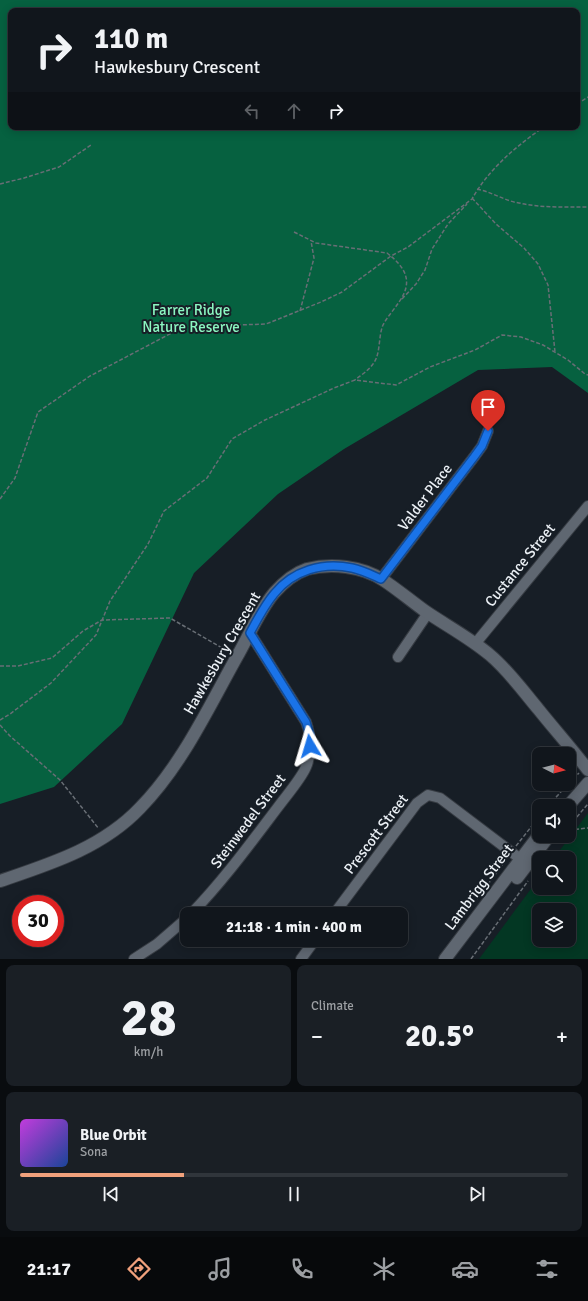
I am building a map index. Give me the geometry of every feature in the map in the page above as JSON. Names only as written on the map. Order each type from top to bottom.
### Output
[{"type":"street","name":"Valder Place","points":[[381,579],[482,446],[488,431]]},
{"type":"street","name":"Custance Street","points":[[475,644],[588,506]]},
{"type":"street","name":"Hawkesbury Crescent","points":[[0,881],[69,857],[95,843],[118,827],[138,810],[158,789],[175,765],[275,592],[294,576],[306,570],[334,566],[352,568],[381,579],[428,613],[475,644],[507,672],[588,770]]},
{"type":"street","points":[[398,657],[428,613]]},
{"type":"street","name":"Steinwedel Street","points":[[197,907],[222,880],[275,811],[306,767],[309,757],[310,735],[306,722],[250,633]]},
{"type":"street","points":[[574,799],[588,783]]},
{"type":"street","name":"Prescott Street","points":[[339,907],[417,803],[428,795],[440,798],[519,859]]},
{"type":"street","name":"Lambrigg Street","points":[[445,959],[532,843]]},
{"type":"street","name":"Lambrigg Street","points":[[456,959],[519,859],[540,843]]},
{"type":"street","points":[[134,959],[157,944],[180,924]]},
{"type":"street","points":[[301,959],[310,947]]},
{"type":"path","points":[[0,720],[51,683],[96,635],[110,601],[148,544],[164,511],[206,478],[232,439],[265,420],[334,388],[355,380],[374,363],[377,358],[378,343],[384,324],[400,302],[416,284],[425,270],[432,249],[448,224],[472,199],[496,167],[540,130]]},
{"type":"path","points":[[0,184],[59,167],[91,145]]},
{"type":"path","points":[[478,189],[485,190],[518,203],[560,207],[588,207]]},
{"type":"path","points":[[0,499],[15,478],[38,412],[90,376],[183,327],[266,324],[342,292],[392,256],[408,247],[472,199]]},
{"type":"path","points":[[472,199],[496,224],[524,248],[538,264],[548,285],[555,352]]},
{"type":"path","points":[[294,232],[316,243],[387,253],[392,256],[403,267],[407,279],[405,293],[400,302]]},
{"type":"path","points":[[300,310],[314,258],[311,240]]},
{"type":"path","points":[[355,380],[396,385],[430,367],[476,350],[502,335],[521,337],[543,345],[568,360],[588,375]]},
{"type":"path","points":[[0,666],[18,666],[52,658],[83,631],[102,620],[170,618],[237,656]]},
{"type":"path","points":[[0,725],[10,736],[60,780],[104,836]]},
{"type":"path","points":[[554,799],[562,791]]},
{"type":"path","points":[[576,818],[588,804]]},
{"type":"path","points":[[576,829],[588,828]]},
{"type":"path","points":[[474,902],[519,859],[532,832]]},
{"type":"path","points":[[471,959],[530,879]]},
{"type":"green space","name":"Farrer Ridge Nature Reserve","points":[[0,0],[588,0],[588,393],[552,367],[478,370],[344,449],[278,494],[194,573],[122,724],[54,787],[0,804]]},
{"type":"green space","points":[[588,813],[588,959],[479,959],[532,887],[532,895],[576,895],[576,851],[559,851],[565,843],[576,843],[576,829]]},
{"type":"route","points":[[310,746],[310,735],[306,722],[250,633],[275,592],[294,576],[306,570],[334,566],[352,568],[381,579],[482,446],[488,431]]}]
